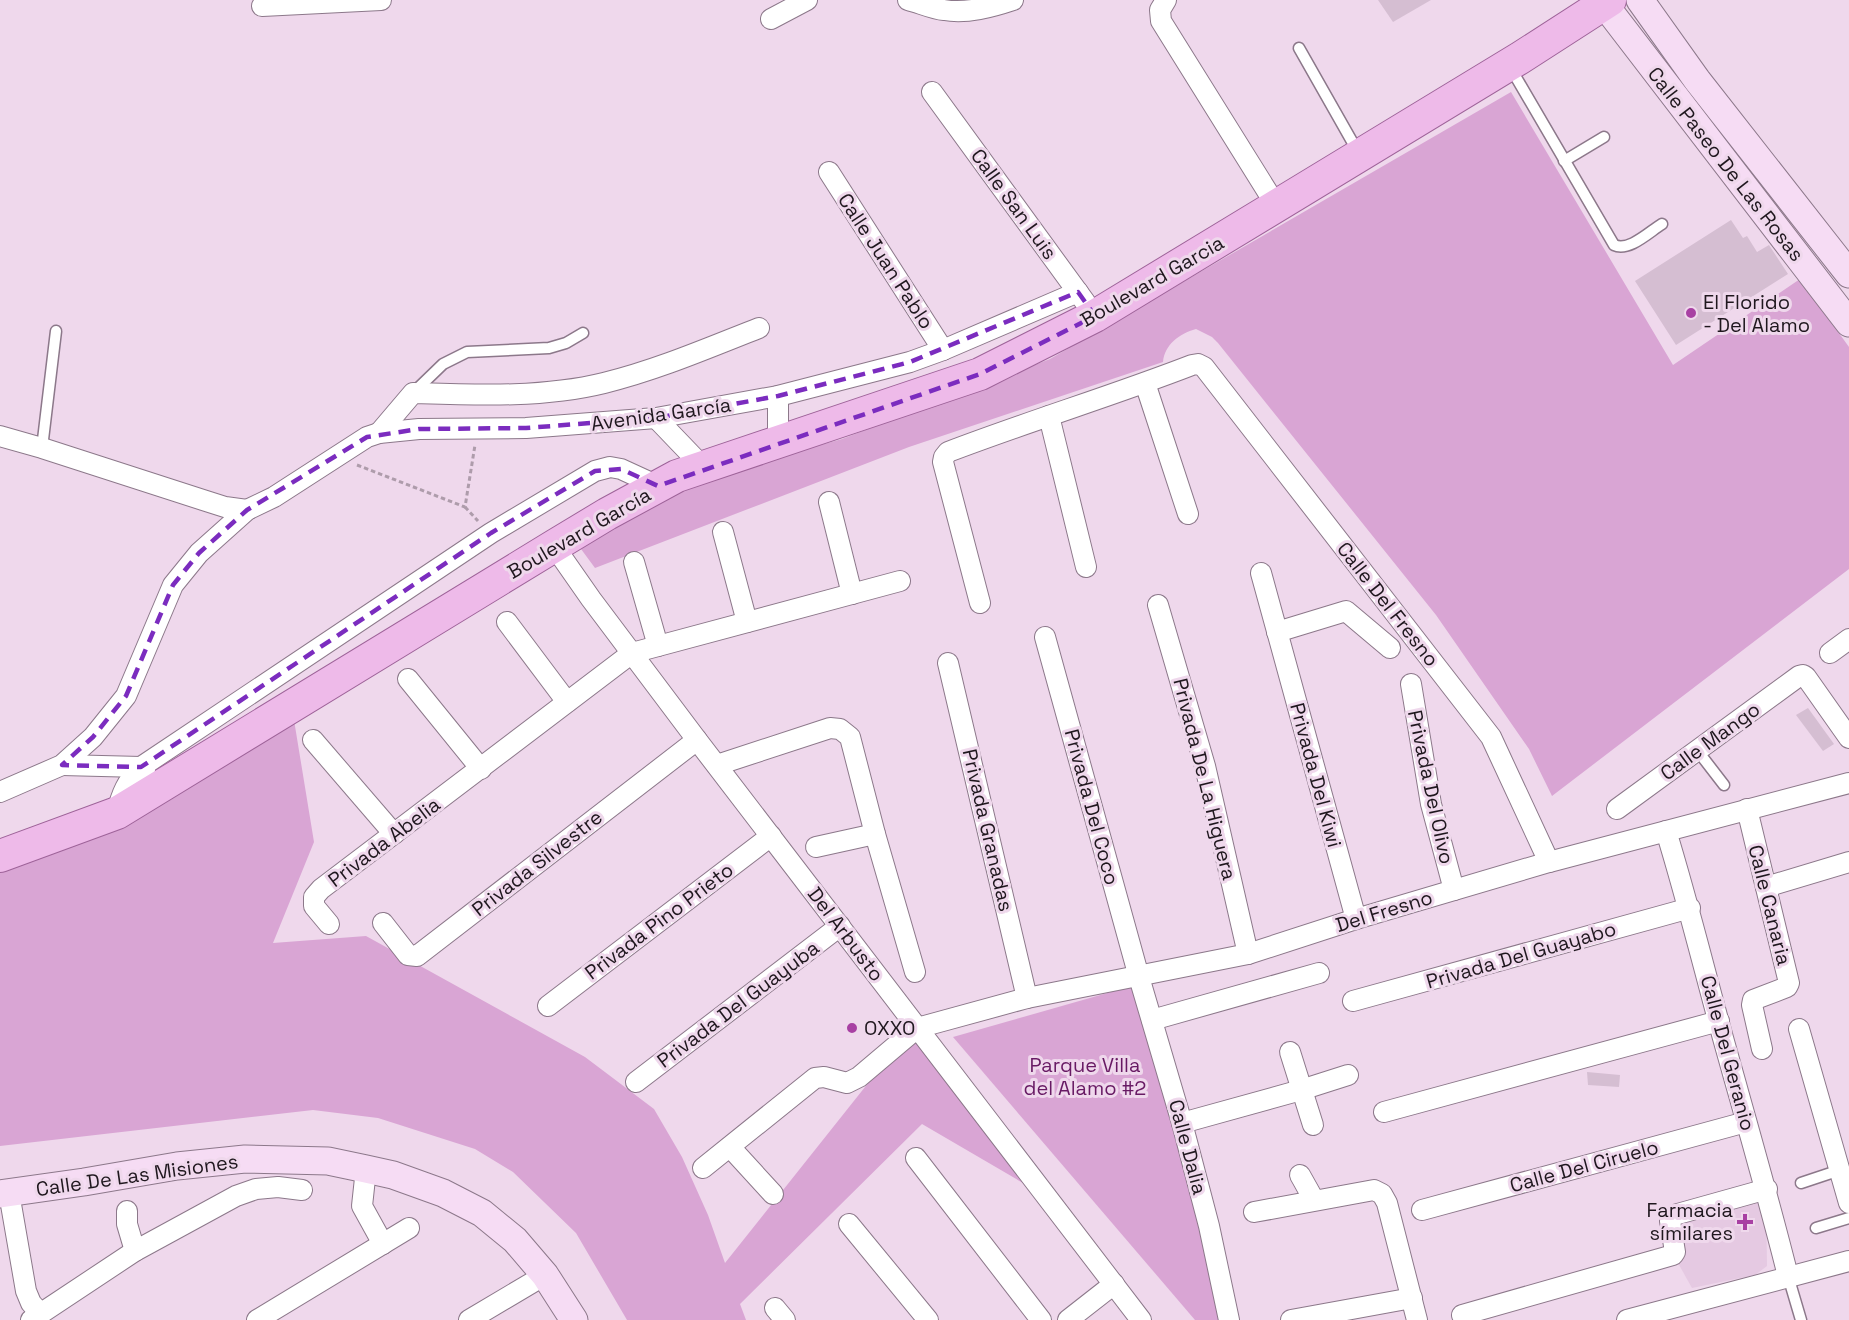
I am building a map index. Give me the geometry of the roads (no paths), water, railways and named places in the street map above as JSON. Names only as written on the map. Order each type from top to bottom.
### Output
[{"type":"main road","name":"Boulevard Garcia","points":[[658,486],[677,476],[980,374],[1087,304],[1277,207],[1509,65],[1607,2]]},
{"type":"main road","name":"Boulevard García","points":[[0,856],[117,813],[153,776],[658,486]]},
{"type":"street","points":[[262,6],[381,0]]},
{"type":"street","points":[[771,19],[807,0]]},
{"type":"street","points":[[908,0],[945,11],[970,10],[1014,0]]},
{"type":"street","points":[[1166,0],[1160,10],[1161,21],[1277,207]]},
{"type":"street","name":"Calle Paseo De Las Rosas","points":[[1640,0],[1670,44],[1849,274]]},
{"type":"street","name":"Calle Paseo De Las Rosas","points":[[1607,2],[1648,62],[1847,316]]},
{"type":"street","points":[[1648,62],[1670,44]]},
{"type":"street","name":"Calle San Luis","points":[[932,92],[1087,304]]},
{"type":"street","name":"Calle Juan Pablo","points":[[829,172],[943,350]]},
{"type":"street","name":"Avenida García","points":[[62,765],[93,738],[126,696],[173,585],[199,553],[247,510],[274,497],[367,437],[379,433],[419,429],[526,429],[656,418],[778,396],[910,362],[1087,304]]},
{"type":"street","points":[[379,433],[413,393],[475,394],[556,391],[604,383],[692,355],[759,328]]},
{"type":"street","points":[[910,362],[921,393]]},
{"type":"street","name":"Calle Del Fresno","points":[[1145,383],[1192,364],[1204,367],[1491,737],[1549,862]]},
{"type":"street","points":[[980,603],[943,462],[948,452],[1145,383],[1188,514]]},
{"type":"street","points":[[778,396],[778,441]]},
{"type":"street","points":[[1048,416],[1086,567]]},
{"type":"street","points":[[656,418],[703,467]]},
{"type":"street","points":[[0,436],[203,501],[247,510]]},
{"type":"street","name":"Boulevard García","points":[[153,776],[490,533],[595,471],[610,467],[621,469],[658,486]]},
{"type":"street","points":[[829,502],[852,594]]},
{"type":"street","points":[[723,532],[747,622]]},
{"type":"street","name":"Del Arbusto","points":[[554,546],[697,740],[1141,1320]]},
{"type":"street","points":[[634,562],[658,646]]},
{"type":"street","name":"Privada Del Kiwi","points":[[1261,573],[1356,919]]},
{"type":"street","points":[[632,653],[900,581]]},
{"type":"street","name":"Privada De La Higuera","points":[[1158,605],[1204,766],[1248,954]]},
{"type":"street","points":[[1276,632],[1346,611],[1390,648]]},
{"type":"street","points":[[507,622],[567,702]]},
{"type":"street","name":"Privada Del Coco","points":[[1045,637],[1139,977]]},
{"type":"street","points":[[1830,653],[1849,639]]},
{"type":"street","name":"Privada Abelia","points":[[329,924],[314,906],[314,897],[321,889],[632,653]]},
{"type":"street","name":"Privada Granadas","points":[[948,663],[1027,998]]},
{"type":"street","name":"Calle Mango","points":[[1617,808],[1799,676],[1803,675],[1849,738]]},
{"type":"street","points":[[408,679],[481,769]]},
{"type":"street","name":"Privada Del Olivo","points":[[1411,684],[1431,804],[1454,890]]},
{"type":"street","points":[[717,765],[830,728],[840,729],[850,737],[915,972]]},
{"type":"street","points":[[313,740],[394,834]]},
{"type":"street","name":"Privada Silvestre","points":[[383,923],[408,955],[417,956],[697,740]]},
{"type":"street","points":[[0,792],[62,765],[153,776]]},
{"type":"street","name":"Del Fresno","points":[[917,1028],[1027,998],[1248,954],[1356,919],[1549,862],[1849,783]]},
{"type":"street","name":"Calle Canaria","points":[[1747,808],[1789,983],[1787,987],[1753,1000],[1762,1048]]},
{"type":"street","name":"Calle Del Geranio","points":[[1666,831],[1690,908],[1746,1122],[1767,1189],[1788,1276]]},
{"type":"street","points":[[816,847],[875,834]]},
{"type":"street","name":"Privada Pino Prieto","points":[[548,1006],[771,836]]},
{"type":"street","points":[[1766,887],[1849,862]]},
{"type":"street","name":"Privada Del Guayabo","points":[[1353,1001],[1690,908]]},
{"type":"street","name":"Privada Del Guayuba","points":[[636,1082],[840,926]]},
{"type":"street","points":[[1152,1020],[1319,973]]},
{"type":"street","name":"Calle Dalia","points":[[1139,977],[1182,1123],[1209,1226],[1229,1320]]},
{"type":"street","points":[[1384,1112],[1719,1021]]},
{"type":"street","points":[[704,1168],[815,1078],[824,1077],[848,1083],[859,1077],[917,1028]]},
{"type":"street","points":[[1799,1029],[1849,1203]]},
{"type":"street","points":[[1290,1052],[1312,1125]]},
{"type":"street","points":[[1182,1123],[1348,1075]]},
{"type":"street","name":"Calle Del Ciruelo","points":[[1422,1210],[1746,1122]]},
{"type":"street","points":[[730,1147],[773,1194]]},
{"type":"street","points":[[916,1158],[1041,1320]]},
{"type":"street","name":"Calle De Las Misiones","points":[[4,1193],[177,1166],[245,1159],[327,1161],[366,1168],[443,1193],[482,1212],[515,1240],[545,1275],[574,1320]]},
{"type":"street","points":[[366,1168],[362,1206],[383,1244]]},
{"type":"street","points":[[1300,1175],[1314,1200]]},
{"type":"street","points":[[4,1193],[26,1291],[35,1317],[135,1251],[236,1196],[278,1186],[302,1190]]},
{"type":"street","points":[[1462,1315],[1673,1255],[1675,1252],[1671,1217],[1767,1189]]},
{"type":"street","points":[[1254,1212],[1374,1190],[1382,1194],[1388,1203],[1417,1320]]},
{"type":"street","points":[[127,1211],[127,1224],[135,1251]]},
{"type":"street","points":[[849,1224],[928,1320]]},
{"type":"street","points":[[257,1320],[409,1228]]},
{"type":"street","points":[[1627,1320],[1849,1261]]},
{"type":"street","points":[[468,1320],[545,1275]]},
{"type":"street","points":[[1068,1320],[1114,1284]]},
{"type":"street","points":[[1291,1320],[1333,1316],[1412,1298]]},
{"type":"lane","points":[[1299,48],[1360,157]]},
{"type":"lane","points":[[1509,65],[1614,245],[1627,246],[1662,224]]},
{"type":"lane","points":[[1564,160],[1604,136]]},
{"type":"lane","points":[[42,448],[56,331]]},
{"type":"lane","points":[[413,393],[443,364],[467,352],[549,348],[566,343],[583,333]]},
{"type":"lane","points":[[1697,750],[1724,785]]},
{"type":"lane","points":[[1801,1183],[1840,1170]]},
{"type":"lane","points":[[1816,1228],[1849,1218]]},
{"type":"lane","points":[[1788,1276],[1801,1320]]},
{"type":"place","name":"El Florido - Del Alamo","points":[[1691,313]]},
{"type":"place","name":"OXXO","points":[[852,1028]]},
{"type":"place","name":"Farmacia símilares","points":[[1745,1222]]},
{"type":"park label","name":"Parque Villa del Alamo #2","points":[[1085,1076]]}]
